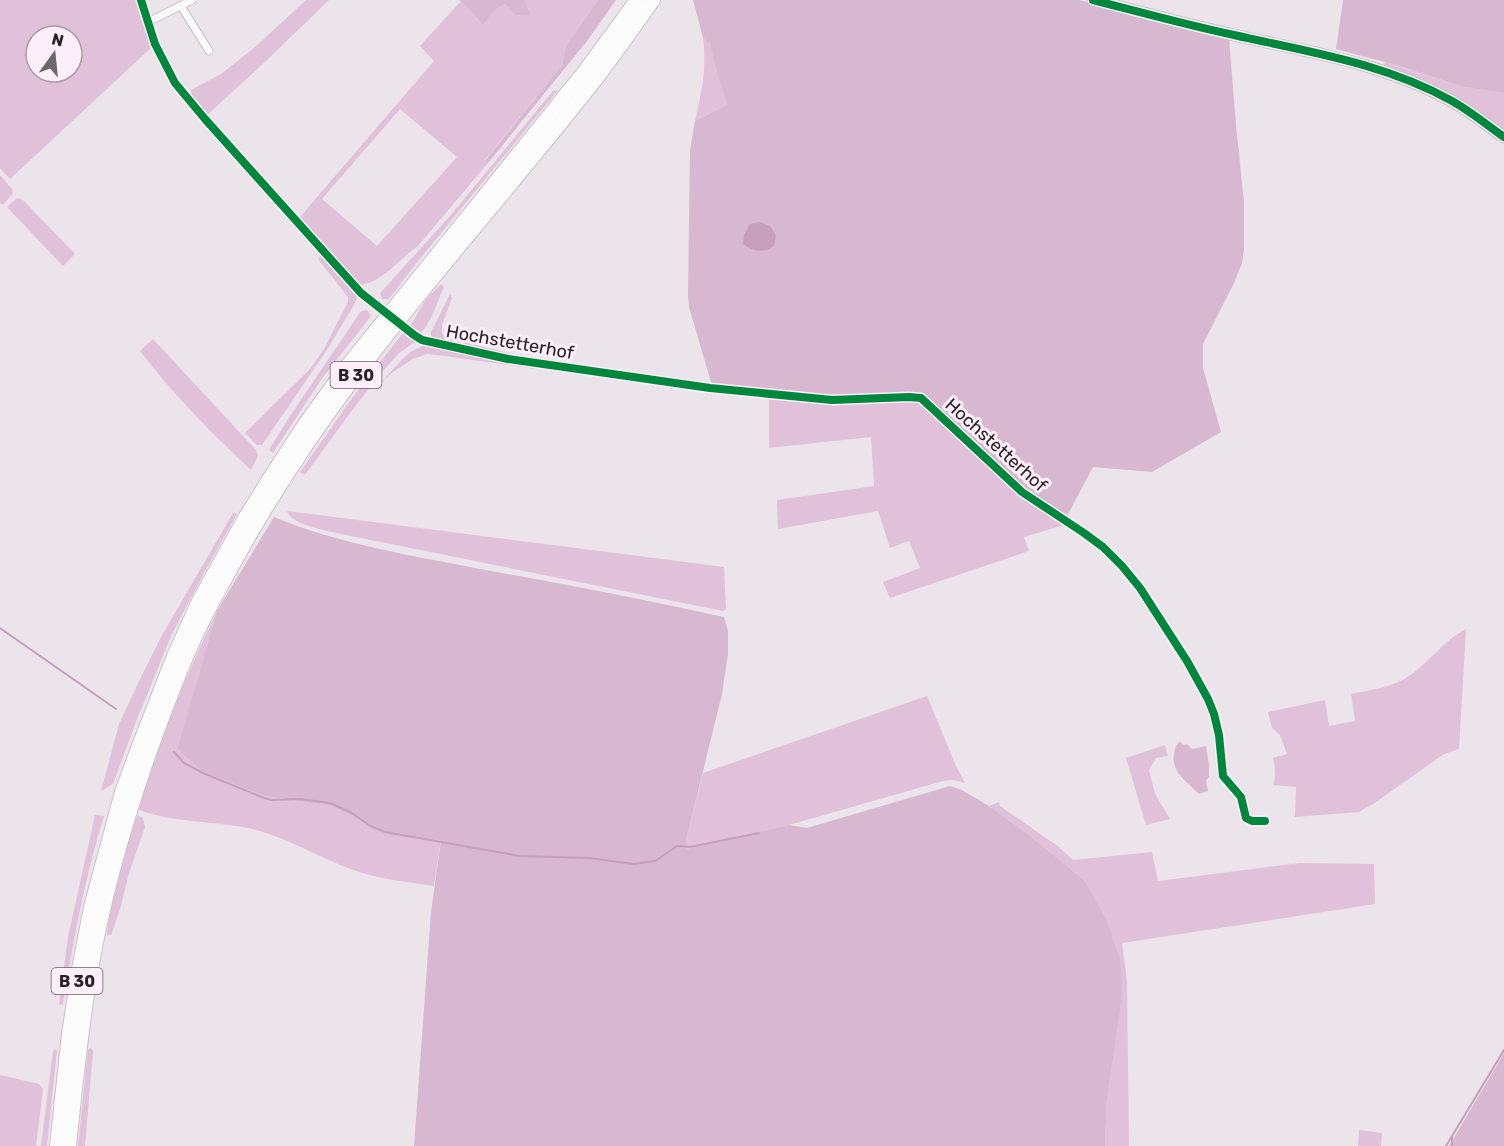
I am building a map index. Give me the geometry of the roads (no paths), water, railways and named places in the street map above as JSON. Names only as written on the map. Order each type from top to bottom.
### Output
[{"type":"highway","name":"B 30","points":[[57,1146],[69,1034],[91,907],[120,821],[152,710],[196,609],[245,519],[305,424],[345,369],[585,71],[637,0]]},
{"type":"highway","name":"B 30","points":[[128,794],[212,603],[304,448],[368,359],[595,80],[653,0]]},
{"type":"highway","name":"B 30","points":[[69,1146],[92,968],[120,821]]},
{"type":"street","points":[[141,0],[147,21],[192,0]]},
{"type":"street","points":[[1093,0],[1232,35],[1332,56],[1378,69],[1453,102],[1504,137]]},
{"type":"street","points":[[181,6],[209,51]]},
{"type":"street","name":"Hochstetterhof","points":[[147,21],[155,44],[175,83],[205,119],[354,286],[422,340],[508,359],[710,388],[832,400],[921,398],[1022,492],[1084,532],[1103,547],[1128,573],[1155,610],[1208,699],[1219,735],[1223,776],[1241,797],[1246,818],[1265,822]]},
{"type":"waterway","points":[[0,628],[116,709]]},
{"type":"waterway","points":[[174,752],[184,763],[203,773],[264,798],[330,803],[385,832],[520,856],[589,858],[634,864],[655,861],[677,846],[690,847],[759,833]]},
{"type":"waterway","points":[[1446,1146],[1504,1050]]},
{"type":"waterway","points":[[1452,1137],[1452,1146]]}]
